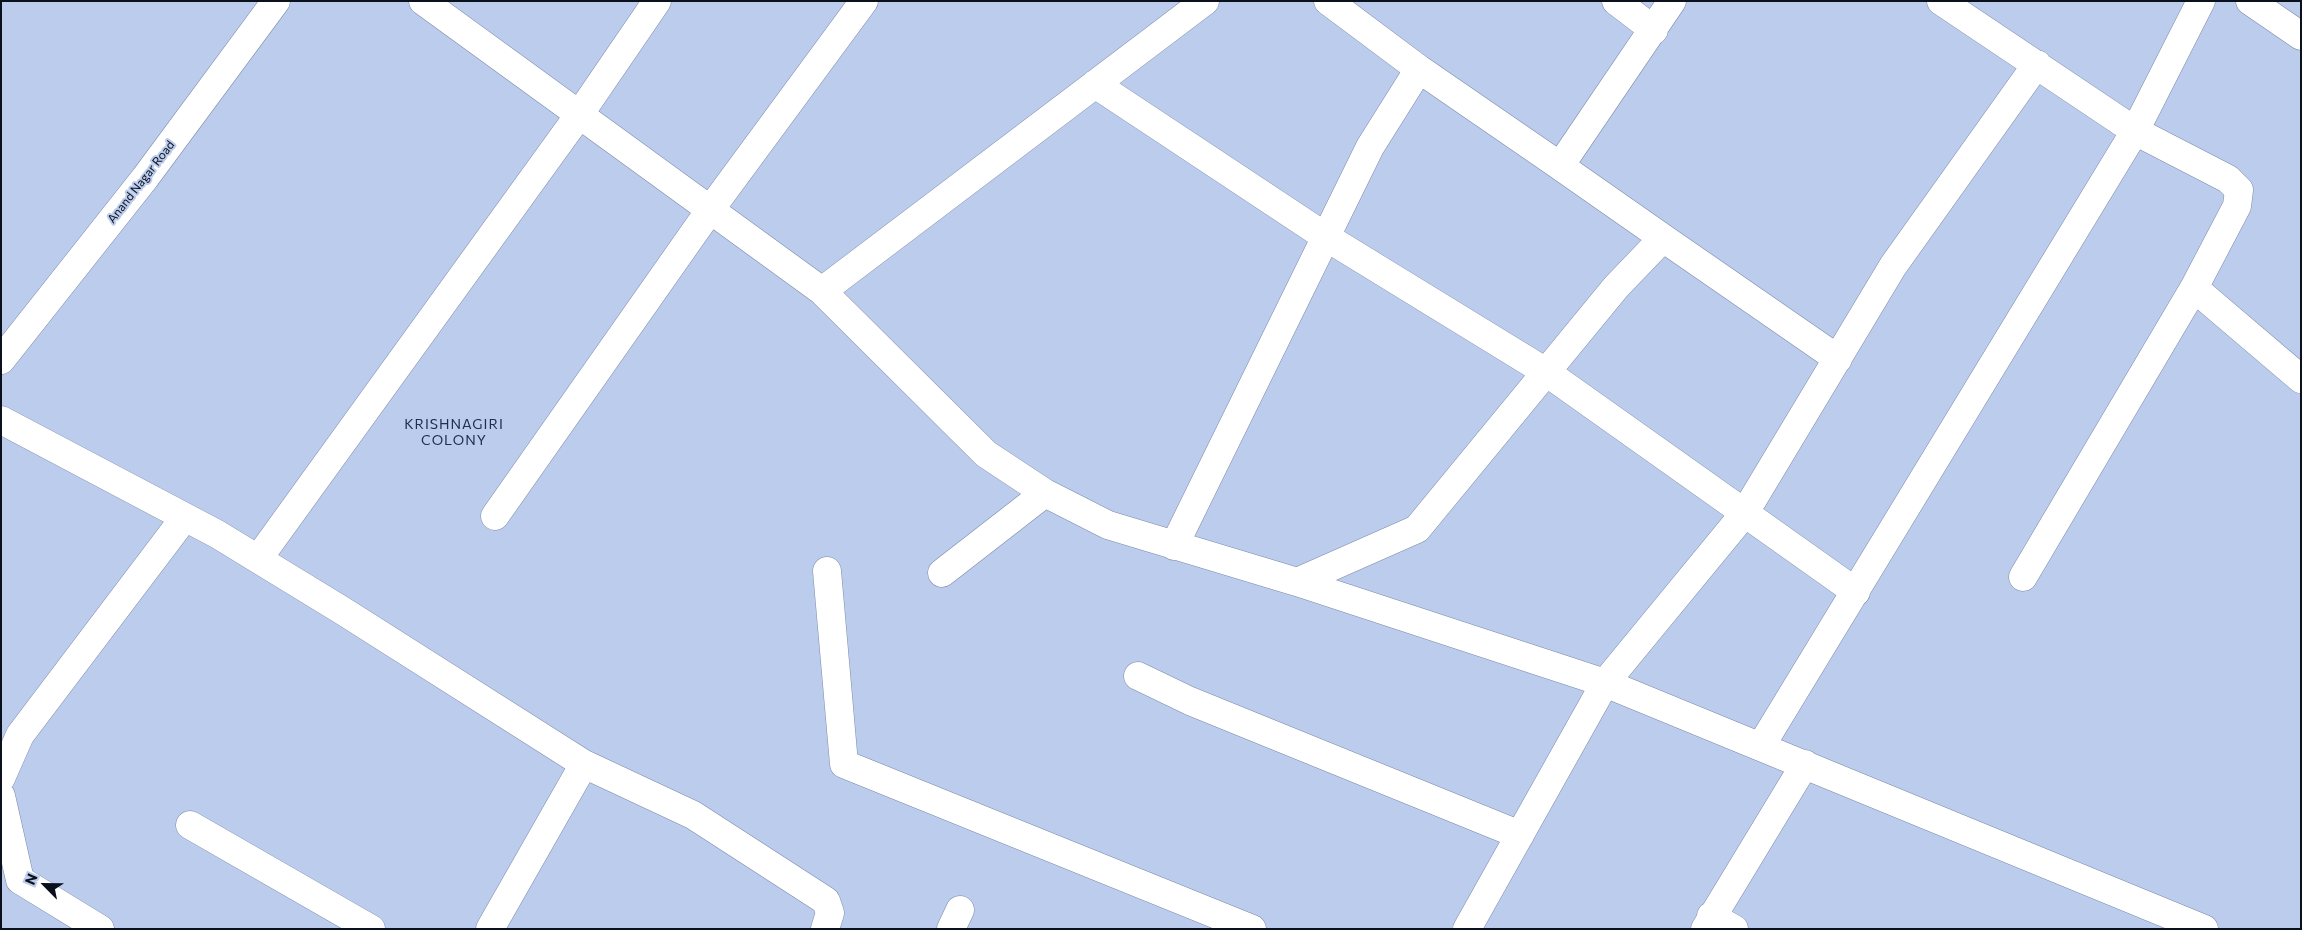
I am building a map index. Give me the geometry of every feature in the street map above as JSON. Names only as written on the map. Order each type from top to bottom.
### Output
[{"type":"street","name":"Anand Nagar Road","points":[[1,360],[145,178],[276,1]]},
{"type":"street","points":[[424,1],[822,291],[986,454],[1045,493],[1108,525],[1297,582],[1605,683],[2204,929]]},
{"type":"street","points":[[258,559],[579,115],[657,1]]},
{"type":"street","points":[[495,516],[710,210],[864,1]]},
{"type":"street","points":[[822,291],[1205,1]]},
{"type":"street","points":[[1328,1],[1419,69],[1838,359]]},
{"type":"street","points":[[1616,1],[1654,30]]},
{"type":"street","points":[[1560,166],[1672,1]]},
{"type":"street","points":[[1941,1],[2135,131],[2228,179],[2239,190],[2237,206],[2194,288],[2023,577]]},
{"type":"street","points":[[1761,746],[2135,131],[2201,1]]},
{"type":"street","points":[[2250,1],[2301,36]]},
{"type":"street","points":[[1467,929],[1605,683],[1744,514],[1893,266],[2037,64]]},
{"type":"street","points":[[1174,546],[1370,147],[1419,69]]},
{"type":"street","points":[[1095,84],[1326,237],[1546,372],[1856,592]]},
{"type":"street","points":[[1297,582],[1417,529],[1616,288],[1663,238]]},
{"type":"street","points":[[2194,288],[2301,379]]},
{"type":"street","points":[[1,420],[185,517],[258,559],[584,764],[693,815],[826,901],[830,913],[825,929]]},
{"type":"street","points":[[942,573],[1045,493]]},
{"type":"street","points":[[1,778],[20,735],[185,517]]},
{"type":"street","points":[[827,571],[844,764],[1252,929]]},
{"type":"street","points":[[1138,676],[1190,701],[1520,835]]},
{"type":"street","points":[[490,929],[584,764]]},
{"type":"street","points":[[1717,925],[1805,764]]},
{"type":"street","points":[[1,796],[20,880],[100,929]]},
{"type":"street","points":[[190,825],[371,929]]},
{"type":"district","name":"KRISHNAGIRI COLONY","points":[[454,432]]}]
